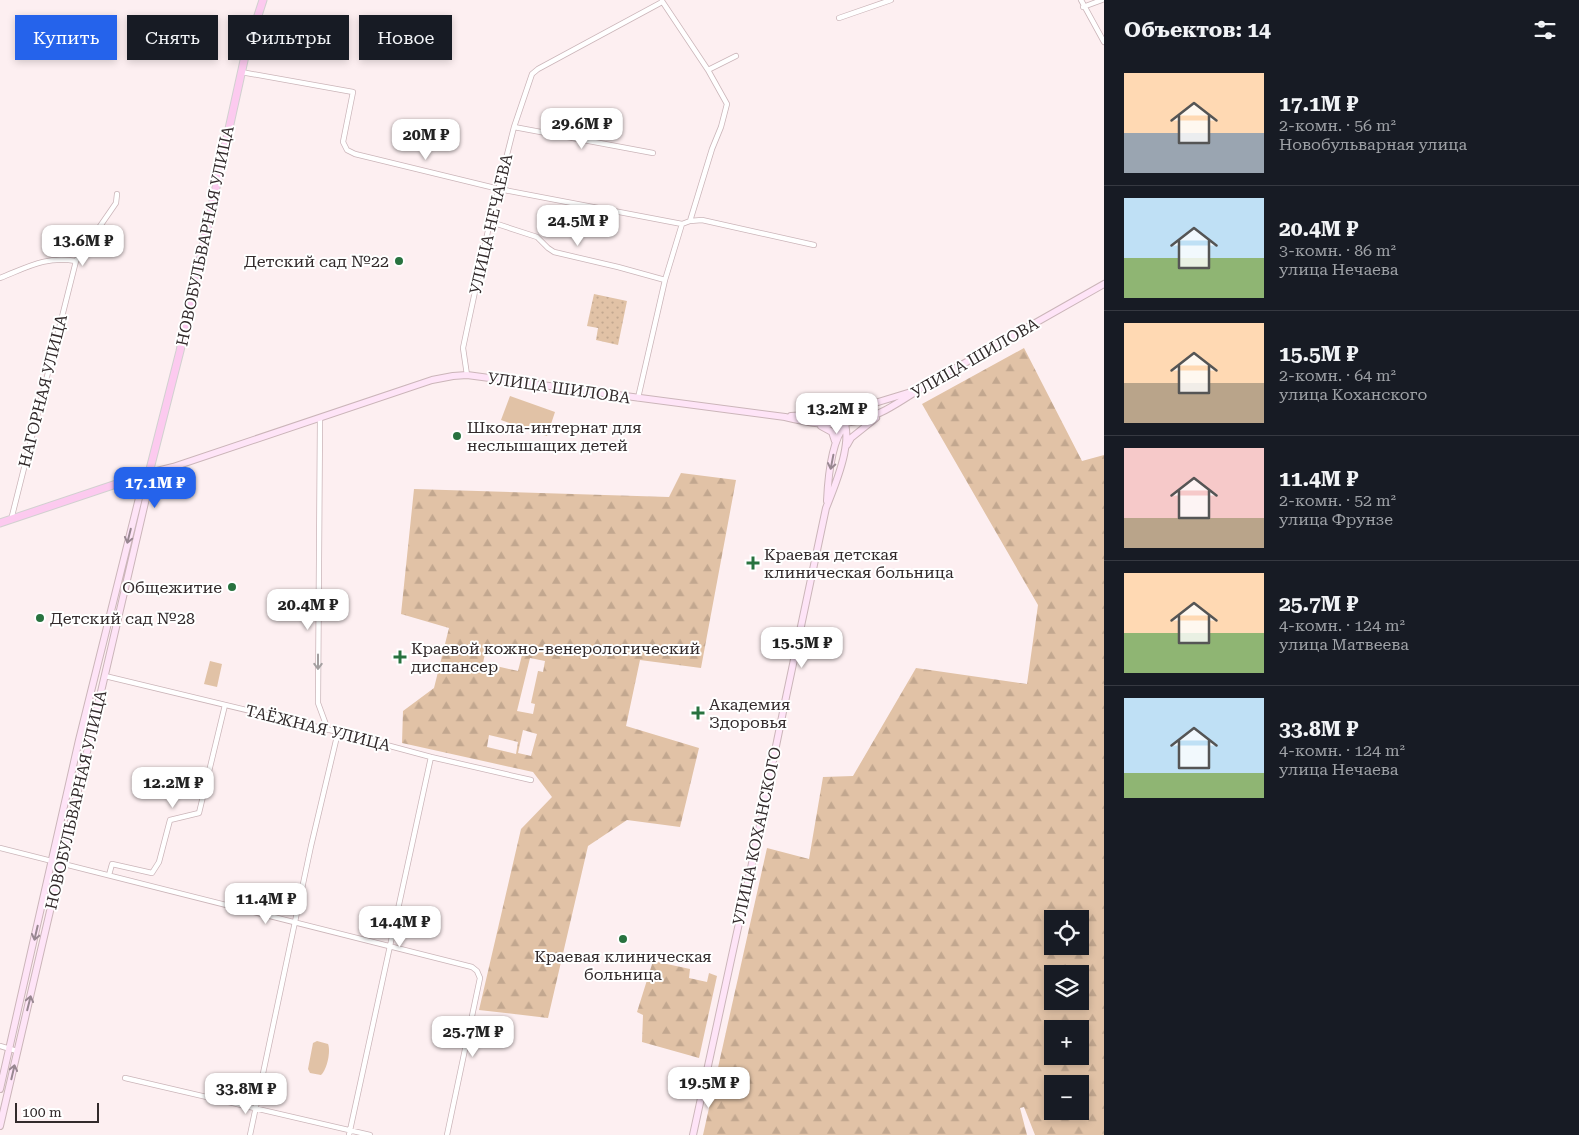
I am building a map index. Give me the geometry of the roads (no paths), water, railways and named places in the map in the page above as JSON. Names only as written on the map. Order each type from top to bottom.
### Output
[{"type":"main road","name":"НОВОБУЛЬВАРНАЯ УЛИЦА","points":[[0,1088],[108,621],[139,498],[149,473],[180,351],[252,29],[262,0]]},
{"type":"main road","name":"УЛИЦА ШИЛОВА","points":[[0,523],[432,380],[452,376],[467,375],[785,416],[824,424],[846,423],[868,418],[886,411],[917,390],[1104,284]]},
{"type":"main road","points":[[785,416],[836,413],[917,390]]},
{"type":"main road","points":[[826,508],[828,483],[839,433],[846,423],[857,414],[882,401]]},
{"type":"main road","points":[[844,450],[851,438],[886,411]]},
{"type":"main road","points":[[826,508],[838,478],[848,434],[844,419],[836,413]]},
{"type":"main road","points":[[808,422],[832,432],[835,445]]},
{"type":"main road","name":"НОВОБУЛЬВАРНАЯ УЛИЦА","points":[[0,1126],[147,494],[149,473]]},
{"type":"main road","name":"УЛИЦА КОХАНСКОГО","points":[[693,1135],[826,508]]},
{"type":"street","points":[[839,18],[891,0]]},
{"type":"street","points":[[1081,0],[1083,7],[1104,42]]},
{"type":"street","points":[[1083,7],[1102,0]]},
{"type":"street","points":[[662,1],[708,70],[727,104],[690,221]]},
{"type":"street","name":"УЛИЦА НЕЧАЕВА","points":[[467,375],[463,348],[490,222],[514,127],[532,74],[662,1]]},
{"type":"street","points":[[708,70],[736,56]]},
{"type":"street","points":[[242,72],[353,92],[343,142],[347,150],[354,154],[499,189],[682,224],[702,220],[814,245]]},
{"type":"street","points":[[514,127],[653,153]]},
{"type":"street","points":[[0,278],[46,260],[61,258],[76,261],[116,203],[117,194]]},
{"type":"street","points":[[490,222],[537,236],[554,252],[665,280]]},
{"type":"street","points":[[638,398],[665,280],[682,224]]},
{"type":"street","name":"НАГОРНАЯ УЛИЦА","points":[[10,520],[76,261]]},
{"type":"street","points":[[320,418],[318,703],[328,730]]},
{"type":"street","name":"ТАЁЖНАЯ УЛИЦА","points":[[105,676],[531,780]]},
{"type":"street","points":[[109,875],[112,864],[152,873],[159,862],[170,820],[199,813],[225,705]]},
{"type":"street","points":[[250,1135],[254,1108],[338,732]]},
{"type":"street","points":[[350,1133],[431,757]]},
{"type":"street","points":[[0,848],[295,922],[390,948],[472,967],[477,970],[480,978],[446,1135]]},
{"type":"street","points":[[0,1046],[17,1051]]},
{"type":"street","points":[[125,1078],[350,1133],[370,1135]]},
{"type":"place","name":"Детский сад №22","points":[[399,261]]},
{"type":"place","name":"Школа-интернат для неслышащих детей","points":[[457,436]]},
{"type":"place","name":"Краевая детская клиническая больница","points":[[753,563]]},
{"type":"place","name":"Общежитие","points":[[232,587]]},
{"type":"place","name":"Детский сад №28","points":[[40,618]]},
{"type":"place","name":"Краевой кожно-венерологический диспансер","points":[[400,657]]},
{"type":"place","name":"Академия Здоровья","points":[[698,713]]},
{"type":"place","name":"Краевая клиническая больница","points":[[623,939]]}]
